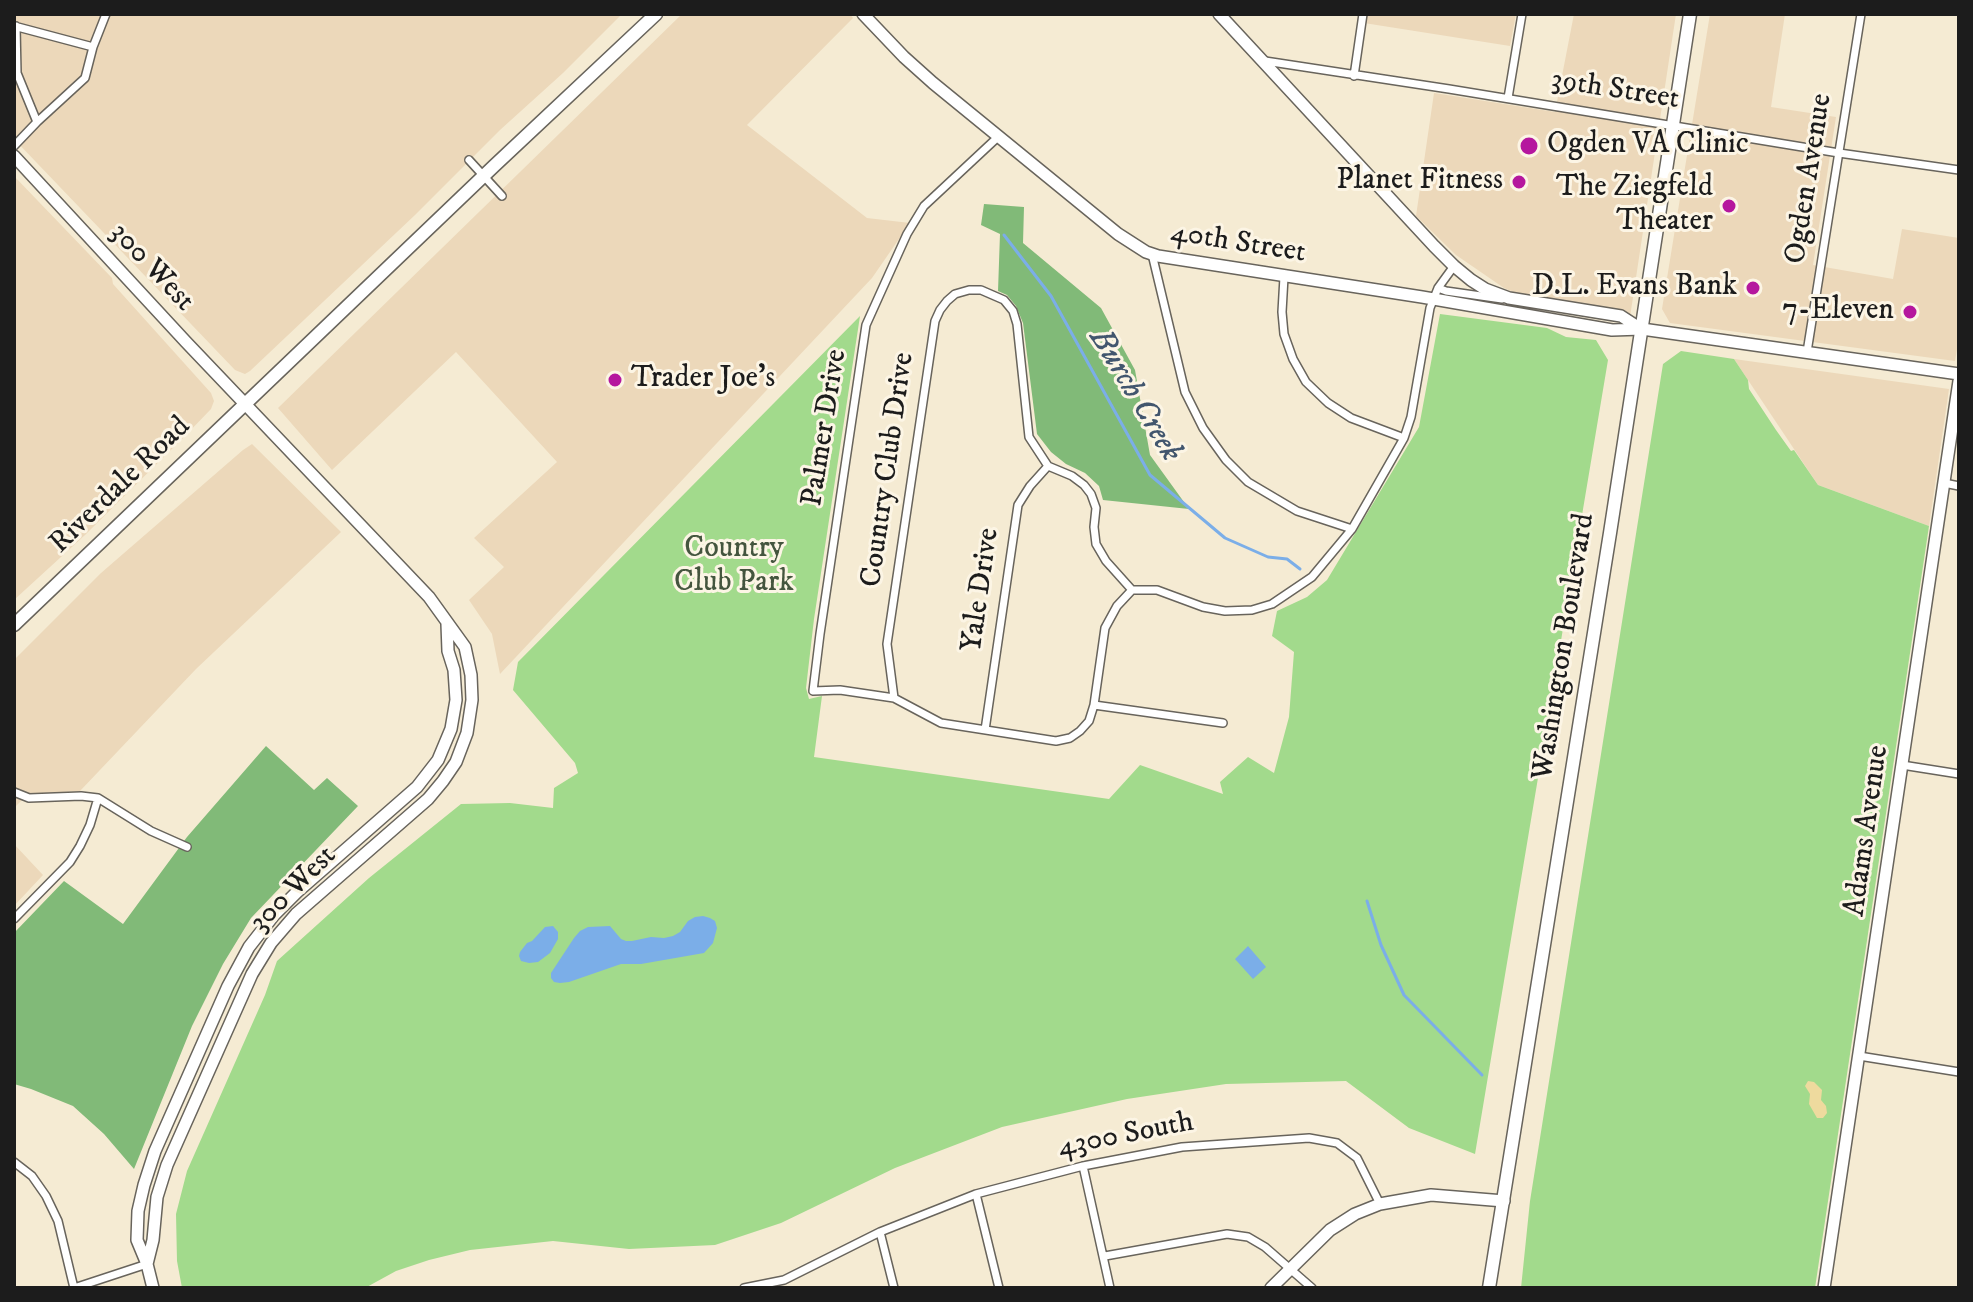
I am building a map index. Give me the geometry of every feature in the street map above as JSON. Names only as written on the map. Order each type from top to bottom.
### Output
[{"type":"main road","points":[[483,176],[656,14]]},
{"type":"main road","name":"40th Street","points":[[863,14],[915,67],[1118,234],[1152,254],[1171,260],[1284,277],[1436,293],[1612,330],[1642,329],[1959,374]]},
{"type":"main road","points":[[1219,14],[1454,266],[1485,289],[1517,300]]},
{"type":"main road","name":"Washington Boulevard","points":[[1489,1288],[1690,14]]},
{"type":"main road","name":"300 West","points":[[14,156],[244,404],[429,597],[465,647],[472,684],[469,725],[448,775],[433,793],[302,909],[281,931],[257,965],[167,1165],[157,1197],[147,1264],[153,1288]]},
{"type":"main road","name":"Riverdale Road","points":[[14,625],[483,176]]},
{"type":"main road","name":"40th Street","points":[[1517,300],[1621,316],[1642,329]]},
{"type":"main road","name":"Adams Avenue","points":[[1824,1288],[1959,381]]},
{"type":"main road","points":[[1271,1288],[1330,1230],[1355,1214],[1380,1204],[1431,1195],[1504,1201]]},
{"type":"street","points":[[14,146],[85,78],[106,14]]},
{"type":"street","points":[[1354,76],[1363,14]]},
{"type":"street","points":[[1508,98],[1522,14]]},
{"type":"street","name":"Ogden Avenue","points":[[1807,352],[1861,14]]},
{"type":"street","points":[[37,122],[17,73],[15,26],[93,47]]},
{"type":"street","name":"39th Street","points":[[1262,61],[1959,170]]},
{"type":"street","name":"Palmer Drive","points":[[894,698],[840,690],[813,691],[866,325],[907,234],[924,206],[999,136]]},
{"type":"street","points":[[469,160],[502,196]]},
{"type":"street","points":[[1152,254],[1185,392],[1203,428],[1226,460],[1248,482],[1297,511],[1352,529]]},
{"type":"street","points":[[894,698],[941,723],[1056,741],[1070,738],[1089,721],[1105,628],[1117,606],[1132,590],[1157,590],[1203,607],[1225,611],[1252,610],[1272,604],[1312,577],[1352,529],[1404,438],[1436,293],[1454,266]]},
{"type":"street","points":[[1284,277],[1284,334],[1306,382],[1328,403],[1351,418],[1404,438]]},
{"type":"street","name":"Country Club Drive","points":[[894,698],[887,644],[935,321],[940,310],[955,294],[981,290],[1004,300],[1013,311],[1029,437],[1048,466]]},
{"type":"street","name":"40th Street","points":[[1436,293],[1446,291],[1489,299],[1517,300]]},
{"type":"street","points":[[1048,466],[1072,476],[1091,494],[1096,508],[1096,544],[1106,561],[1132,590]]},
{"type":"street","name":"Yale Drive","points":[[985,730],[1018,505],[1048,466]]},
{"type":"street","points":[[1944,483],[1959,486]]},
{"type":"street","points":[[1094,705],[1223,723]]},
{"type":"street","points":[[1902,765],[1959,774]]},
{"type":"street","points":[[14,792],[29,798],[98,798],[151,831],[187,847]]},
{"type":"street","points":[[14,919],[75,854],[90,825],[98,798]]},
{"type":"street","points":[[1859,1056],[1959,1072]]},
{"type":"street","name":"4300 South","points":[[744,1288],[785,1284],[880,1232],[976,1194],[1083,1166],[1182,1147],[1309,1138],[1337,1143],[1357,1158],[1380,1204]]},
{"type":"street","points":[[14,1162],[32,1176],[58,1221],[74,1288],[147,1264]]},
{"type":"street","points":[[1083,1166],[1110,1288]]},
{"type":"street","points":[[976,1194],[999,1288]]},
{"type":"street","points":[[880,1232],[894,1288]]},
{"type":"street","points":[[1105,1256],[1227,1234],[1248,1237],[1265,1247],[1312,1288]]},
{"type":"shaded area","points":[[14,14],[622,14],[415,215],[245,374],[235,370],[14,139]]},
{"type":"shaded area","points":[[682,14],[850,14],[853,18],[747,125],[867,218],[910,223],[872,278],[500,674],[492,634],[469,600],[504,567],[474,538],[557,462],[456,352],[332,470],[278,408]]},
{"type":"shaded area","points":[[1366,14],[1516,14],[1510,46],[1364,23]]},
{"type":"shaded area","points":[[1574,14],[1676,14],[1630,317],[1518,294],[1504,288],[1456,255],[1416,216],[1434,93],[1555,112]]},
{"type":"shaded area","points":[[1710,14],[1785,14],[1771,107],[1836,117],[1813,265],[1893,279],[1902,229],[1959,238],[1959,337],[1955,361],[1670,323],[1662,309]]},
{"type":"shaded area","points":[[14,176],[112,278],[113,284],[211,393],[214,401],[211,409],[185,436],[14,600]]},
{"type":"shaded area","points":[[1734,359],[1949,389],[1929,526],[1818,485]]},
{"type":"shaded area","points":[[252,444],[341,532],[196,669],[80,791],[28,794],[14,808],[14,660],[101,573]]},
{"type":"shaded area","points":[[14,844],[43,875],[14,906]]},
{"type":"green space","points":[[984,204],[1024,207],[1023,243],[1101,308],[1135,370],[1150,455],[1189,509],[1103,500],[1099,486],[1085,473],[1051,452],[1037,434],[1023,323],[1016,306],[1007,295],[998,291],[1000,234],[981,225]]},
{"type":"green space","name":"Country Club Park","points":[[1440,314],[1547,328],[1566,337],[1596,340],[1608,360],[1475,1154],[1409,1128],[1346,1081],[1226,1084],[1127,1099],[1002,1127],[895,1168],[781,1223],[715,1245],[629,1249],[553,1241],[470,1250],[429,1260],[396,1271],[365,1288],[182,1288],[177,1261],[176,1214],[187,1171],[277,961],[369,878],[461,804],[510,803],[553,808],[554,788],[578,773],[575,763],[513,690],[518,662],[860,316],[806,688],[809,699],[822,696],[814,757],[1109,799],[1140,765],[1223,794],[1220,782],[1248,757],[1274,773],[1289,717],[1294,652],[1272,636],[1277,611],[1307,597],[1327,580],[1419,427]]},
{"type":"green space","points":[[1681,351],[1734,359],[1776,430],[1818,485],[1929,526],[1815,1288],[1521,1288],[1530,1201],[1663,364]]},
{"type":"green space","points":[[266,746],[314,790],[327,778],[358,806],[251,918],[223,964],[192,1026],[134,1169],[104,1134],[73,1106],[14,1084],[14,933],[64,881],[123,924],[187,837]]},
{"type":"sand","points":[[1808,1081],[1814,1082],[1822,1090],[1821,1100],[1827,1113],[1823,1118],[1817,1118],[1809,1104],[1810,1094],[1805,1086]]},
{"type":"water","points":[[703,916],[715,921],[717,928],[713,943],[704,953],[641,964],[621,964],[569,982],[554,982],[551,978],[551,973],[574,938],[588,927],[610,926],[626,941],[664,938],[680,932],[695,917]]},
{"type":"water","points":[[553,926],[558,932],[558,939],[550,953],[538,962],[521,961],[520,952],[527,943],[545,927]]},
{"type":"water","points":[[1248,946],[1266,967],[1253,979],[1235,959]]},
{"type":"waterway","name":"Burch Creek","points":[[1004,235],[1051,296],[1150,475],[1225,538],[1268,557],[1287,559],[1300,569]]},
{"type":"waterway","name":"Burch Creek","points":[[1367,901],[1381,945],[1404,995],[1482,1075]]},
{"type":"place","name":"Ogden VA Clinic","points":[[1529,146]]},
{"type":"place","name":"Planet Fitness","points":[[1519,182]]},
{"type":"place","name":"The Ziegfeld Theater","points":[[1729,206]]},
{"type":"place","name":"D.L. Evans Bank","points":[[1753,288]]},
{"type":"place","name":"7-Eleven","points":[[1910,312]]},
{"type":"place","name":"Trader Joe's","points":[[615,380]]}]
